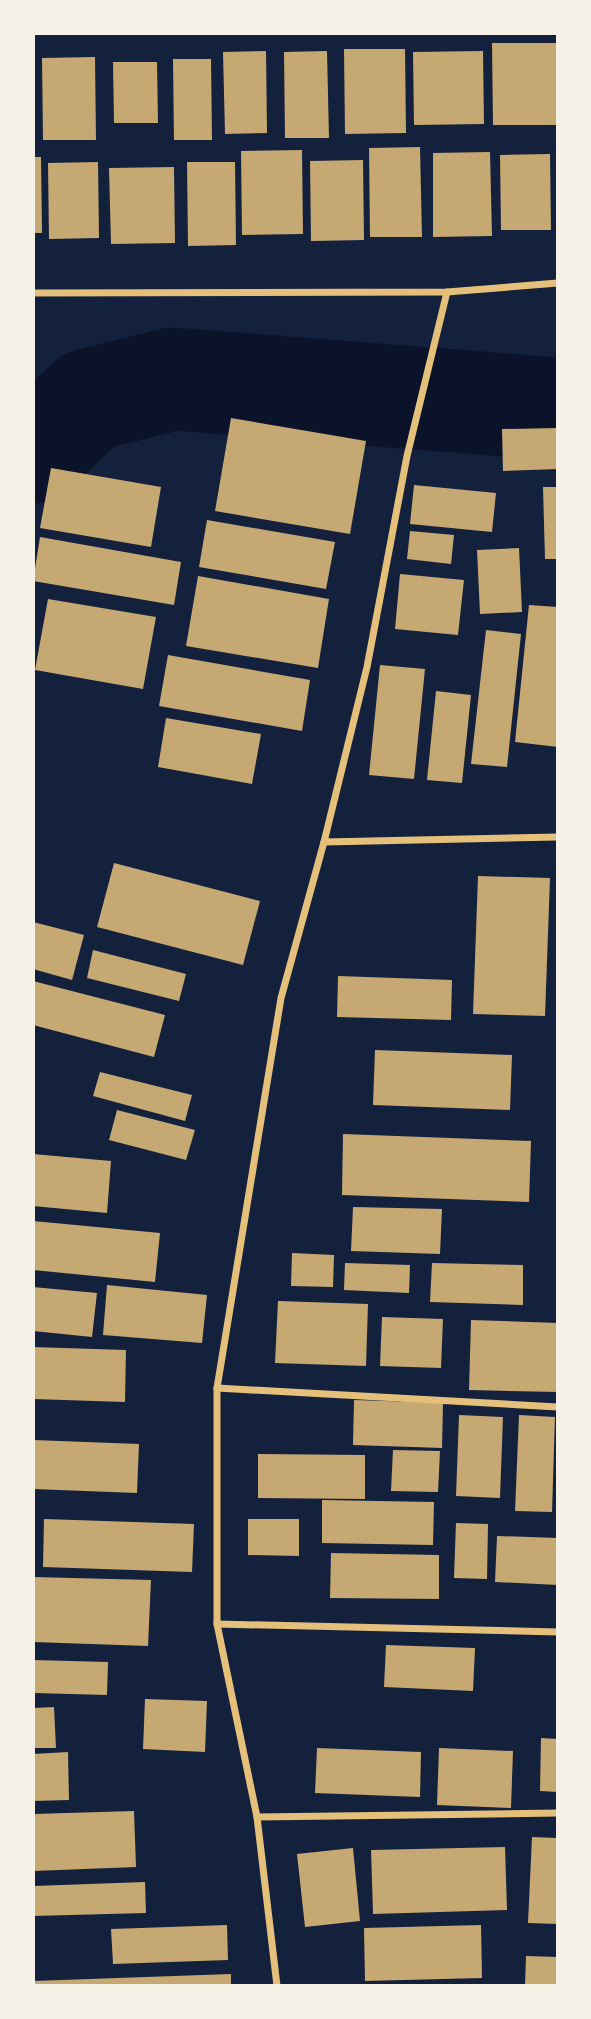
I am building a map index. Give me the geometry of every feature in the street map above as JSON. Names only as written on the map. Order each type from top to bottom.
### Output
[{"type":"street","points":[[33,293],[447,292],[558,283]]},
{"type":"street","points":[[277,1986],[257,1817],[217,1624],[217,1388],[281,998],[324,842],[367,667],[407,456],[447,292]]},
{"type":"street","points":[[324,842],[558,837]]},
{"type":"street","points":[[217,1388],[558,1407]]},
{"type":"street","points":[[217,1624],[558,1632]]},
{"type":"street","points":[[257,1817],[558,1812]]},
{"type":"building","points":[[492,43],[558,43],[558,125],[493,125]]},
{"type":"building","points":[[344,49],[405,49],[406,133],[345,134]]},
{"type":"building","points":[[266,51],[267,133],[225,134],[223,52]]},
{"type":"building","points":[[327,51],[329,138],[285,138],[284,52]]},
{"type":"building","points":[[483,51],[484,124],[414,125],[413,52]]},
{"type":"building","points":[[95,57],[96,140],[43,140],[42,58]]},
{"type":"building","points":[[173,59],[211,59],[212,140],[174,140]]},
{"type":"building","points":[[113,62],[157,62],[158,123],[114,123]]},
{"type":"building","points":[[420,147],[422,237],[370,237],[369,148]]},
{"type":"building","points":[[302,150],[303,234],[242,235],[241,151]]},
{"type":"building","points":[[490,152],[492,236],[433,237],[433,153]]},
{"type":"building","points":[[550,154],[551,230],[501,230],[500,155]]},
{"type":"building","points":[[33,157],[41,157],[42,233],[33,233]]},
{"type":"building","points":[[363,160],[364,240],[311,241],[310,161]]},
{"type":"building","points":[[98,162],[99,238],[49,239],[48,163]]},
{"type":"building","points":[[187,162],[235,162],[236,245],[188,246]]},
{"type":"building","points":[[174,167],[175,243],[111,244],[109,168]]},
{"type":"building","points":[[231,418],[366,441],[350,534],[215,511]]},
{"type":"building","points":[[558,428],[558,469],[503,471],[502,429]]},
{"type":"building","points":[[51,468],[161,487],[151,547],[40,528]]},
{"type":"building","points":[[414,485],[496,493],[492,532],[410,524]]},
{"type":"building","points":[[543,487],[558,487],[558,559],[545,559]]},
{"type":"building","points":[[207,520],[335,542],[326,589],[199,567]]},
{"type":"building","points":[[410,531],[454,535],[451,564],[407,559]]},
{"type":"building","points":[[40,537],[181,562],[174,605],[33,581]]},
{"type":"building","points":[[519,548],[522,612],[480,614],[477,550]]},
{"type":"building","points":[[400,574],[464,580],[458,635],[395,629]]},
{"type":"building","points":[[198,576],[329,599],[318,668],[186,646]]},
{"type":"building","points":[[48,599],[156,617],[143,689],[35,670]]},
{"type":"building","points":[[529,605],[558,607],[558,747],[515,742]]},
{"type":"building","points":[[486,630],[521,634],[507,767],[471,764]]},
{"type":"building","points":[[168,655],[310,680],[302,731],[159,706]]},
{"type":"building","points":[[380,665],[425,669],[414,779],[369,775]]},
{"type":"building","points":[[436,691],[471,695],[462,783],[427,780]]},
{"type":"building","points":[[166,718],[261,734],[252,784],[158,767]]},
{"type":"building","points":[[114,863],[260,901],[243,965],[97,927]]},
{"type":"building","points":[[478,876],[550,878],[545,1016],[473,1014]]},
{"type":"building","points":[[33,922],[84,935],[72,980],[33,969]]},
{"type":"building","points":[[93,950],[186,974],[179,1001],[87,978]]},
{"type":"building","points":[[338,976],[452,980],[451,1020],[337,1017]]},
{"type":"building","points":[[33,981],[165,1015],[154,1057],[33,1025]]},
{"type":"building","points":[[375,1050],[512,1055],[510,1110],[373,1105]]},
{"type":"building","points":[[100,1072],[192,1095],[185,1121],[93,1096]]},
{"type":"building","points":[[117,1110],[195,1130],[186,1160],[109,1140]]},
{"type":"building","points":[[343,1134],[531,1141],[529,1202],[342,1195]]},
{"type":"building","points":[[33,1154],[111,1161],[107,1213],[33,1206]]},
{"type":"building","points":[[353,1207],[442,1209],[440,1254],[351,1251]]},
{"type":"building","points":[[33,1221],[160,1233],[155,1282],[33,1270]]},
{"type":"building","points":[[292,1253],[334,1255],[333,1287],[291,1286]]},
{"type":"building","points":[[345,1263],[410,1265],[409,1293],[344,1290]]},
{"type":"building","points":[[432,1263],[523,1265],[523,1305],[430,1302]]},
{"type":"building","points":[[107,1285],[207,1295],[202,1343],[103,1335]]},
{"type":"building","points":[[33,1287],[97,1293],[92,1337],[33,1331]]},
{"type":"building","points":[[278,1301],[368,1304],[366,1366],[275,1363]]},
{"type":"building","points":[[382,1317],[443,1319],[441,1368],[380,1366]]},
{"type":"building","points":[[471,1320],[558,1323],[558,1392],[469,1390]]},
{"type":"building","points":[[33,1347],[126,1350],[125,1402],[33,1399]]},
{"type":"building","points":[[354,1400],[443,1403],[442,1448],[353,1445]]},
{"type":"building","points":[[459,1415],[503,1417],[500,1498],[456,1496]]},
{"type":"building","points":[[519,1415],[555,1417],[552,1512],[515,1511]]},
{"type":"building","points":[[33,1440],[139,1444],[137,1493],[33,1489]]},
{"type":"building","points":[[393,1450],[440,1451],[438,1492],[391,1491]]},
{"type":"building","points":[[258,1454],[365,1455],[365,1499],[258,1498]]},
{"type":"building","points":[[322,1500],[434,1502],[433,1545],[322,1543]]},
{"type":"building","points":[[44,1519],[194,1524],[192,1572],[43,1567]]},
{"type":"building","points":[[248,1519],[299,1519],[299,1556],[248,1555]]},
{"type":"building","points":[[456,1523],[488,1524],[487,1579],[454,1578]]},
{"type":"building","points":[[497,1536],[558,1538],[558,1585],[495,1582]]},
{"type":"building","points":[[331,1553],[439,1555],[439,1599],[330,1598]]},
{"type":"building","points":[[33,1577],[151,1580],[148,1646],[33,1642]]},
{"type":"building","points":[[386,1645],[475,1648],[473,1691],[384,1687]]},
{"type":"building","points":[[33,1660],[108,1662],[107,1695],[33,1693]]},
{"type":"building","points":[[145,1699],[207,1701],[205,1752],[143,1749]]},
{"type":"building","points":[[54,1707],[56,1748],[33,1748],[33,1708]]},
{"type":"building","points":[[541,1738],[558,1739],[558,1792],[540,1791]]},
{"type":"building","points":[[317,1748],[421,1752],[420,1797],[315,1793]]},
{"type":"building","points":[[439,1748],[513,1751],[511,1808],[437,1805]]},
{"type":"building","points":[[68,1752],[69,1800],[33,1801],[33,1754]]},
{"type":"building","points":[[134,1811],[136,1867],[33,1871],[33,1814]]},
{"type":"building","points":[[532,1837],[558,1838],[558,1924],[528,1923]]},
{"type":"building","points":[[505,1847],[507,1910],[373,1914],[371,1850]]},
{"type":"building","points":[[353,1848],[360,1921],[305,1927],[297,1854]]},
{"type":"building","points":[[145,1882],[146,1913],[33,1916],[33,1886]]},
{"type":"building","points":[[227,1925],[228,1960],[113,1964],[111,1929]]},
{"type":"building","points":[[481,1925],[482,1978],[365,1981],[364,1928]]},
{"type":"building","points":[[526,1956],[558,1957],[558,1986],[525,1986]]},
{"type":"building","points":[[231,1974],[231,1986],[33,1986],[33,1981]]},
{"type":"waterway","points":[[33,452],[89,400],[173,379],[558,409]]}]
